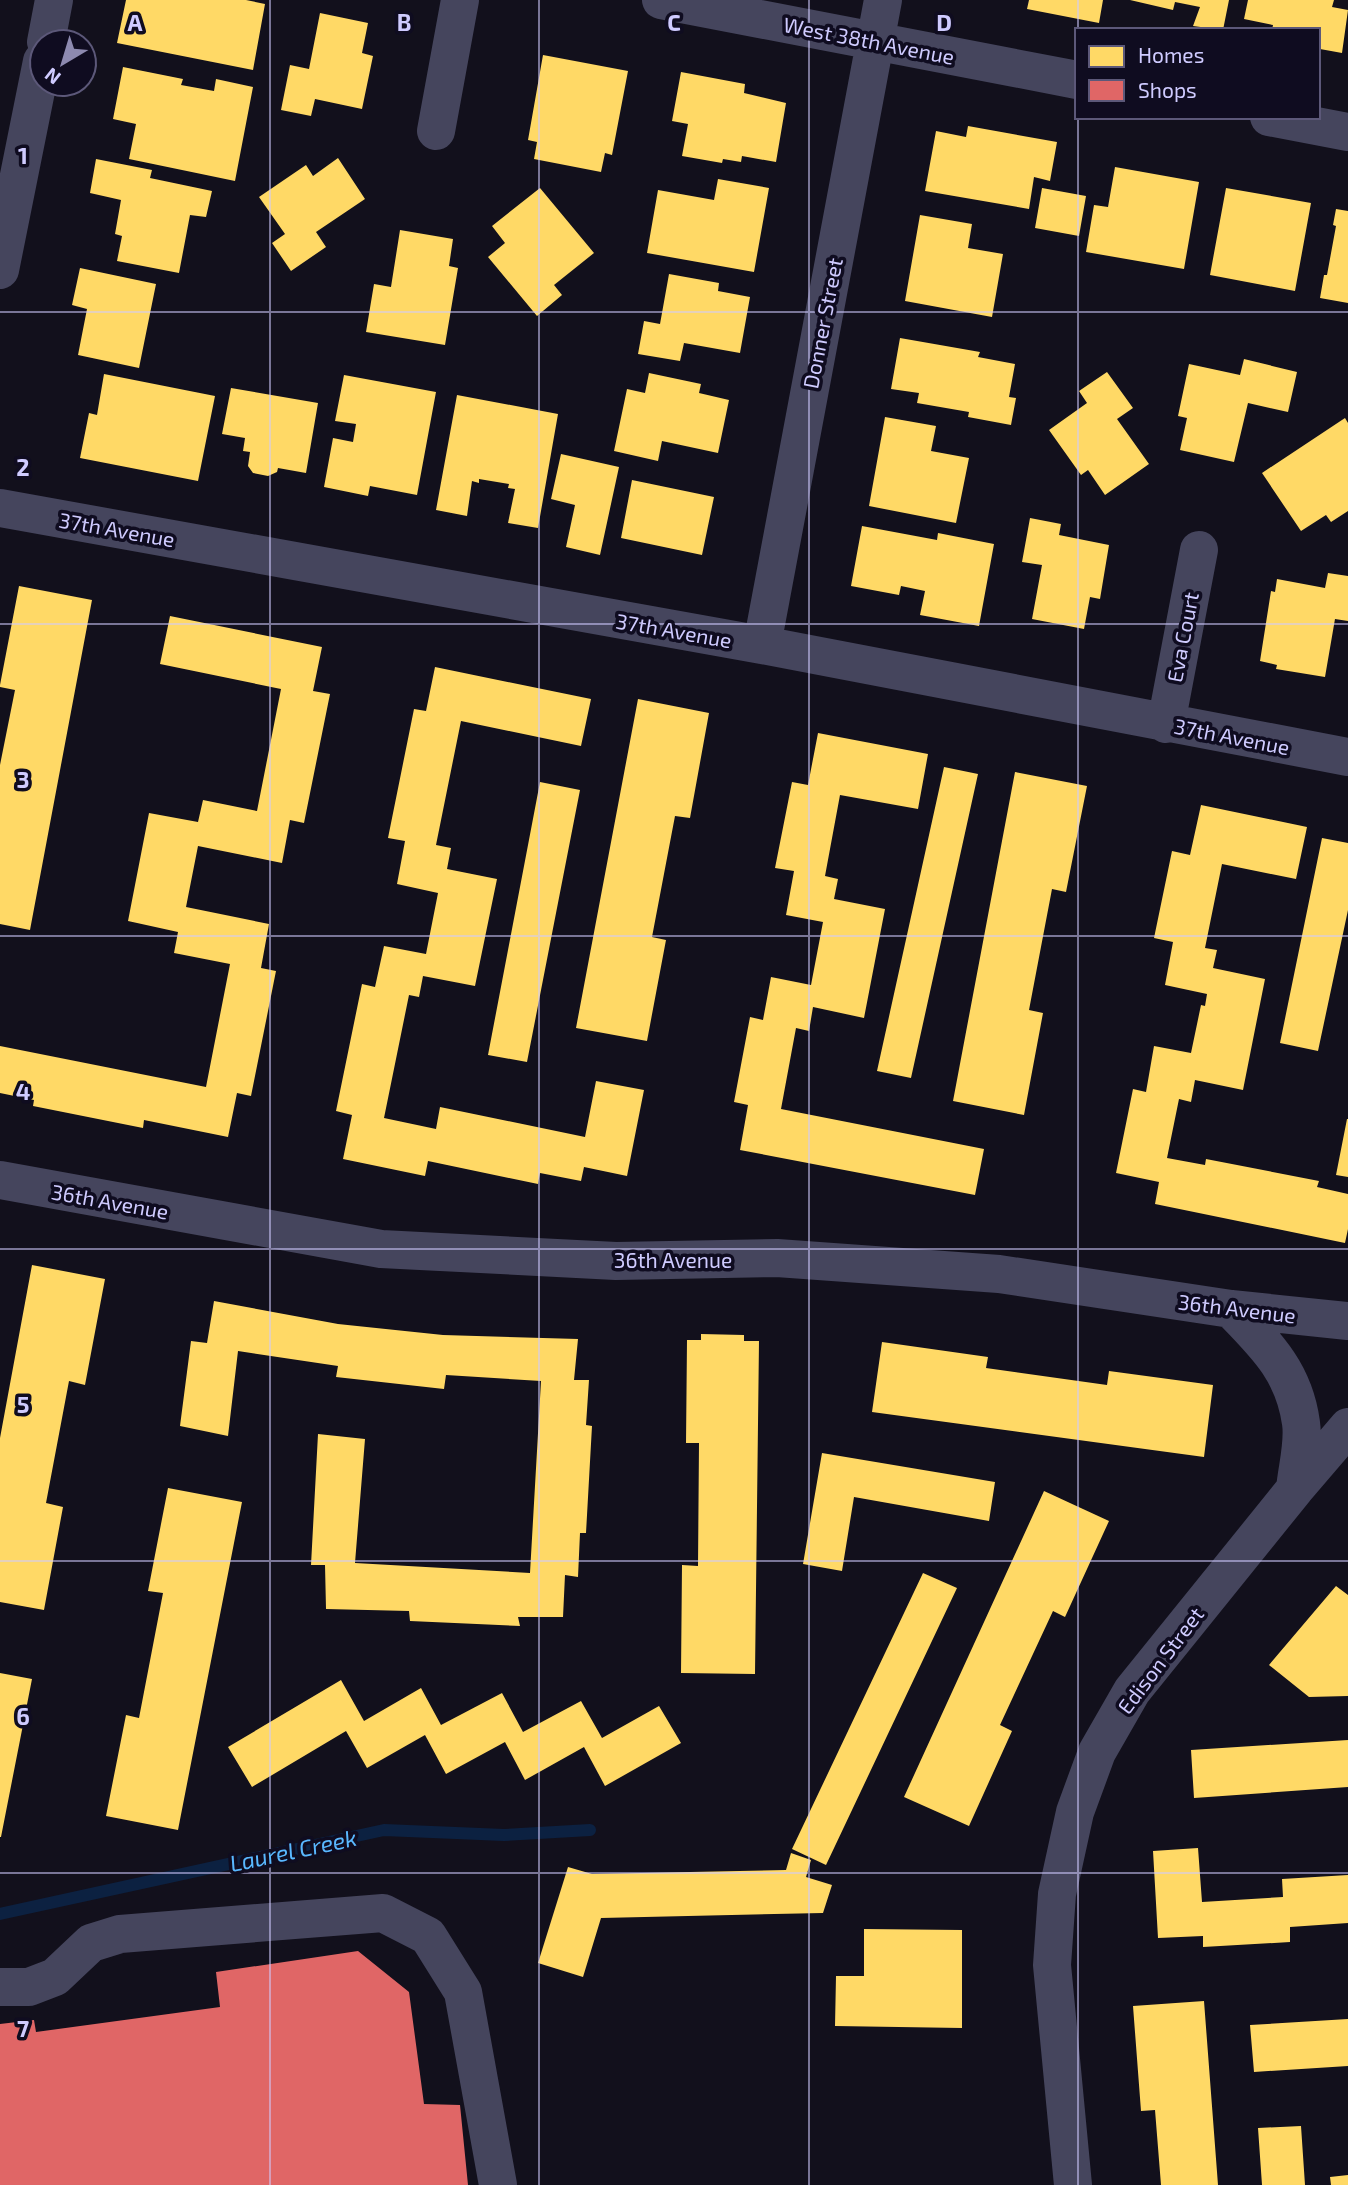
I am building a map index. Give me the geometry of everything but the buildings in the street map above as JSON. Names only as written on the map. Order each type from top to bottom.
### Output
[{"type":"street","points":[[49,28],[54,0]]},
{"type":"street","points":[[436,131],[460,0]]},
{"type":"street","name":"West 38th Avenue","points":[[661,0],[1075,80]]},
{"type":"street","name":"Donner Street","points":[[762,645],[883,0]]},
{"type":"street","points":[[1,257],[34,98]]},
{"type":"street","points":[[1280,119],[1348,132]]},
{"type":"street","name":"37th Avenue","points":[[0,508],[762,645],[1348,757]]},
{"type":"street","name":"Eva Court","points":[[1166,724],[1199,550]]},
{"type":"street","name":"36th Avenue","points":[[0,1180],[381,1250],[616,1261],[777,1258],[999,1274],[1231,1309],[1348,1321]]},
{"type":"street","points":[[1231,1309],[1269,1348],[1291,1382],[1301,1425],[1295,1489]]},
{"type":"street","name":"Edison Street","points":[[1073,2185],[1052,1965],[1057,1894],[1075,1812],[1097,1752],[1132,1691],[1348,1427]]},
{"type":"street","points":[[0,1987],[29,1987],[55,1977],[91,1943],[120,1934],[383,1913],[428,1936],[463,1992],[498,2185]]},
{"type":"waterway","name":"Laurel Creek","points":[[0,1914],[384,1830],[504,1835],[590,1830]]}]
